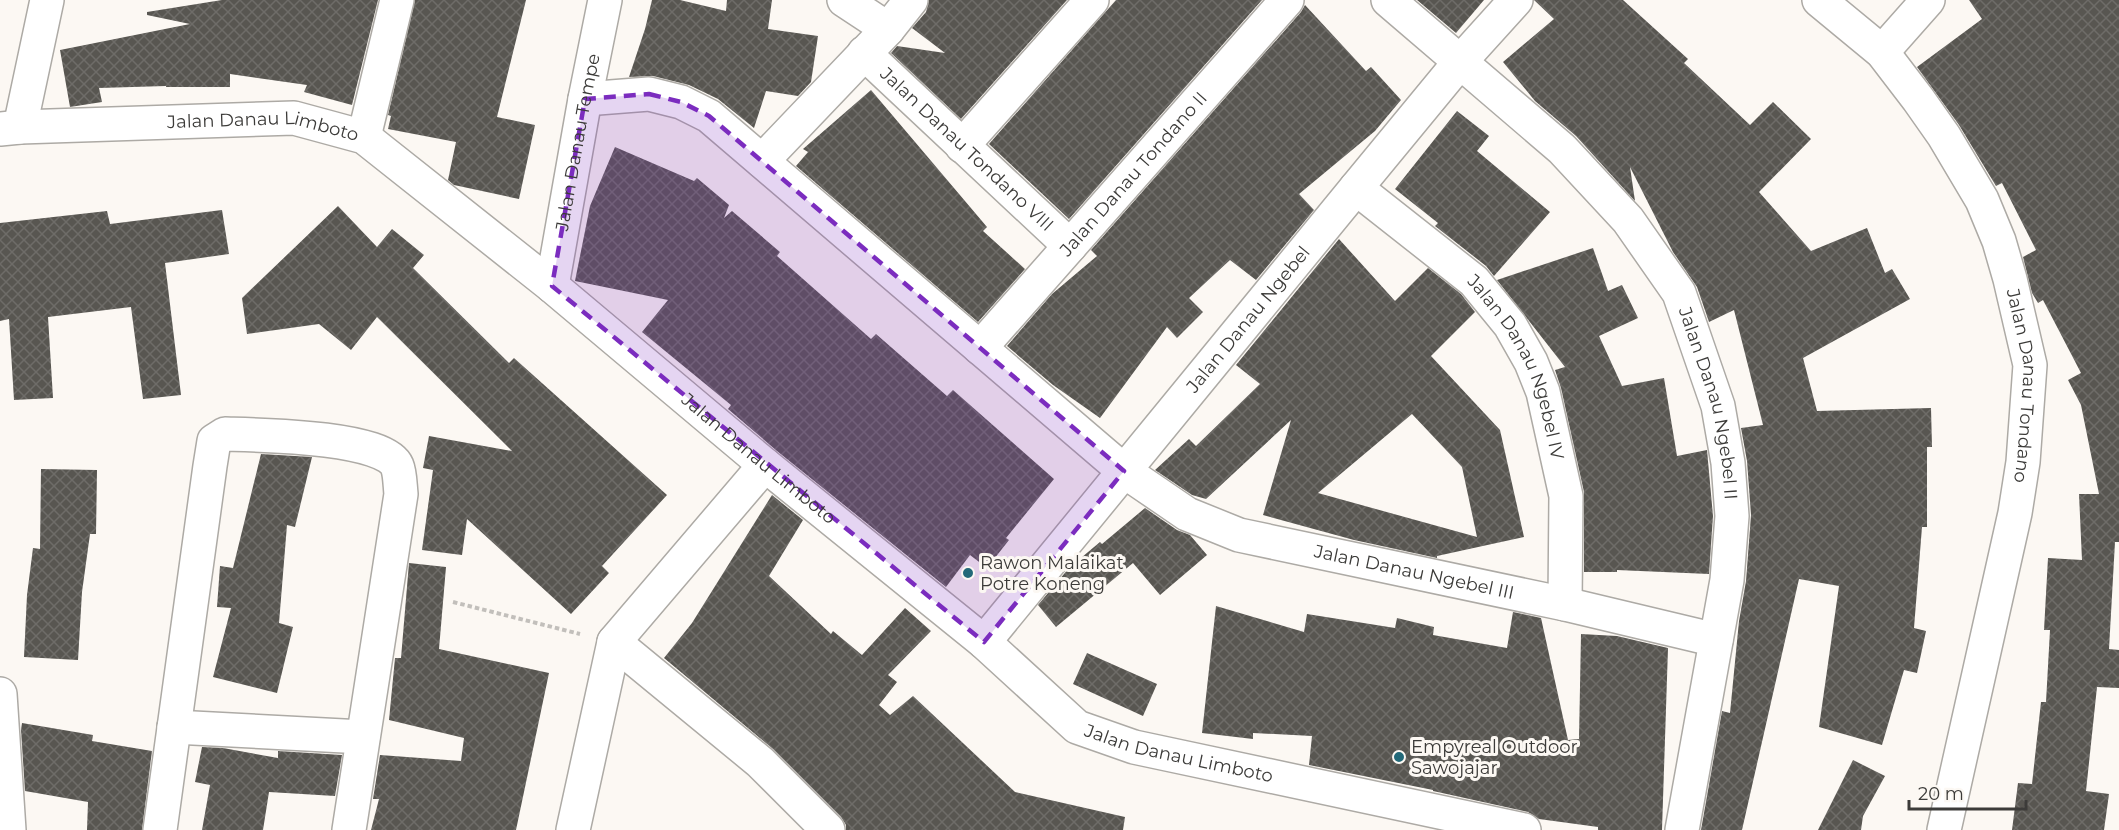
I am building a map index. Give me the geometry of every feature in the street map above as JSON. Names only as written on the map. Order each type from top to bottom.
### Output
[{"type":"street","points":[[10,128],[46,0]]},
{"type":"street","points":[[364,138],[397,0]]},
{"type":"street","name":"Jalan Danau Tempe","points":[[552,286],[605,0]]},
{"type":"street","points":[[844,0],[888,28]]},
{"type":"street","points":[[762,161],[888,28],[911,0]]},
{"type":"street","points":[[962,146],[1092,0]]},
{"type":"street","name":"Jalan Danau Tondano II","points":[[980,348],[1287,0]]},
{"type":"street","name":"Jalan Danau Ngebel II","points":[[1388,0],[1562,149],[1628,220],[1679,293],[1718,406],[1728,463],[1732,516],[1727,580],[1682,830]]},
{"type":"street","name":"Jalan Danau Ngebel","points":[[984,642],[1459,63],[1516,0]]},
{"type":"street","name":"Jalan Danau Tondano","points":[[1819,0],[1882,52],[1937,127],[1982,200],[1999,241],[2030,365],[2023,462],[2015,513],[1944,830]]},
{"type":"street","points":[[1882,52],[1928,0]]},
{"type":"street","name":"Jalan Danau Tondano VIII","points":[[864,53],[1070,246]]},
{"type":"street","name":"Jalan Danau Ngebel III","points":[[585,99],[650,94],[681,102],[709,116],[1124,471],[1187,513],[1239,535],[1565,604],[1716,640]]},
{"type":"street","name":"Jalan Danau Limboto","points":[[10,128],[294,118],[364,138],[552,286],[765,465],[984,642],[1077,727],[1134,747],[1524,830]]},
{"type":"street","name":"Jalan Danau Ngebel IV","points":[[1356,188],[1474,281],[1510,325],[1531,362],[1543,392],[1566,496],[1565,604]]},
{"type":"street","points":[[160,830],[214,441],[225,434],[321,438],[384,453],[396,465],[401,494],[349,830]]},
{"type":"street","points":[[573,830],[614,642],[765,465]]},
{"type":"street","points":[[614,642],[759,762],[793,815],[828,830]]},
{"type":"street","points":[[0,694],[9,830]]},
{"type":"street","points":[[174,727],[363,737]]},
{"type":"path","points":[[453,602],[614,642]]},
{"type":"highlighted area","points":[[649,94],[681,102],[709,116],[1124,471],[984,642],[552,286],[585,99]]},
{"type":"building","points":[[222,0],[378,0],[352,105],[304,92],[307,85],[230,74],[230,87],[99,88],[102,102],[70,107],[60,50],[190,24],[147,15],[147,12]]},
{"type":"building","points":[[415,0],[526,0],[497,117],[535,125],[519,199],[454,185],[448,180],[456,142],[388,129],[391,116],[388,115]]},
{"type":"building","points":[[652,0],[680,0],[726,11],[727,0],[772,0],[768,29],[818,36],[811,82],[798,96],[766,91],[754,128],[718,99],[689,85],[653,76],[629,77]]},
{"type":"building","points":[[929,0],[1067,0],[961,119],[891,53],[897,46],[945,53],[912,28],[926,12]]},
{"type":"building","points":[[1116,0],[1262,0],[1069,219],[989,144]]},
{"type":"building","points":[[1417,0],[1484,0],[1456,33]]},
{"type":"building","points":[[1534,0],[1623,0],[1688,59],[1684,63],[1750,125],[1773,102],[1811,139],[1759,192],[1811,251],[1867,228],[1885,273],[1892,269],[1910,299],[1803,358],[1817,411],[1931,408],[1932,447],[1927,447],[1927,527],[1922,527],[1914,628],[1926,631],[1917,673],[1904,670],[1882,745],[1819,727],[1839,586],[1799,579],[1742,830],[1701,830],[1722,711],[1730,713],[1739,621],[1746,581],[1751,515],[1747,461],[1741,428],[1763,425],[1734,310],[1709,322],[1697,287],[1673,252],[1630,167],[1635,201],[1576,136],[1535,101],[1503,62],[1554,19]]},
{"type":"building","points":[[1969,0],[2119,0],[2119,542],[2115,542],[2109,649],[2119,650],[2119,688],[2097,687],[2086,791],[2109,794],[2104,830],[2012,830],[2018,783],[2032,784],[2041,702],[2046,702],[2050,630],[2044,630],[2048,558],[2082,560],[2079,494],[2099,494],[2081,405],[2068,380],[2081,373],[2043,300],[2038,303],[2032,293],[2023,257],[2036,250],[2002,183],[1996,186],[1959,125],[1917,67],[1982,19]]},
{"type":"building","points":[[1305,5],[1366,71],[1371,67],[1401,100],[1375,131],[1299,194],[1314,210],[1256,280],[1230,260],[1189,298],[1203,312],[1177,338],[1167,327],[1100,418],[1053,385],[1007,346],[1052,294],[1097,256],[1091,250]]},
{"type":"building","points":[[871,90],[987,227],[983,231],[1025,269],[978,322],[796,166],[808,152],[803,149]]},
{"type":"building","points":[[1457,111],[1489,136],[1477,151],[1550,212],[1494,276],[1486,266],[1435,226],[1438,223],[1395,189]]},
{"type":"building","points":[[615,147],[694,181],[697,178],[729,205],[724,218],[732,211],[780,252],[777,256],[871,339],[876,334],[947,396],[953,390],[1054,479],[1006,538],[1009,540],[987,568],[970,555],[946,587],[777,451],[728,409],[731,405],[642,332],[668,300],[575,281],[590,206]]},
{"type":"building","points":[[338,206],[377,247],[392,229],[424,255],[413,268],[509,363],[514,358],[667,495],[602,566],[609,573],[571,614],[467,519],[462,555],[422,550],[433,470],[423,468],[429,436],[512,451],[377,317],[351,350],[319,324],[247,334],[242,298]]},
{"type":"building","points":[[222,210],[229,254],[165,263],[181,395],[143,399],[131,307],[48,317],[53,398],[14,400],[9,319],[0,321],[0,223],[107,211],[110,224]]},
{"type":"building","points":[[1339,239],[1395,301],[1428,268],[1461,294],[1475,312],[1431,356],[1500,430],[1524,537],[1437,556],[1437,558],[1354,540],[1263,515],[1291,420],[1206,499],[1192,495],[1155,470],[1189,439],[1196,446],[1260,384],[1236,365]],"holes":[[[1412,414],[1462,467],[1477,537],[1318,493]]]},
{"type":"building","points":[[1593,248],[1608,291],[1622,285],[1638,318],[1599,336],[1622,386],[1664,378],[1677,456],[1707,450],[1713,516],[1709,574],[1617,570],[1617,572],[1584,572],[1584,492],[1555,370],[1565,367],[1497,280]]},
{"type":"building","points":[[261,454],[312,457],[295,527],[287,525],[279,623],[293,627],[277,693],[213,677],[231,608],[217,607],[220,566],[233,568]]},
{"type":"building","points":[[41,469],[97,470],[96,534],[90,534],[82,592],[78,660],[24,657],[27,595],[33,548],[40,549]]},
{"type":"building","points":[[772,495],[803,520],[769,576],[831,634],[833,631],[862,655],[905,608],[931,631],[888,675],[897,682],[879,705],[890,715],[913,696],[1015,792],[1125,817],[1123,830],[846,830],[841,817],[773,749],[664,658],[692,623]]},
{"type":"building","points":[[1145,508],[1177,530],[1190,535],[1207,555],[1160,595],[1133,563],[1056,627],[1038,605],[1069,568]]},
{"type":"building","points":[[409,563],[446,567],[439,649],[549,673],[516,830],[371,830],[379,799],[373,799],[380,755],[461,761],[464,738],[389,720],[395,658],[401,658]]},
{"type":"building","points":[[1216,606],[1304,632],[1307,614],[1395,628],[1397,618],[1434,627],[1433,635],[1507,648],[1513,612],[1541,618],[1568,740],[1579,739],[1581,634],[1617,636],[1668,648],[1662,830],[1598,830],[1598,827],[1539,819],[1528,812],[1309,765],[1312,736],[1253,733],[1253,739],[1202,733]]},
{"type":"building","points":[[1087,653],[1157,684],[1143,716],[1073,684]]},
{"type":"building","points":[[22,723],[93,735],[92,741],[152,751],[142,830],[87,830],[88,802],[25,791]]},
{"type":"building","points":[[202,747],[223,748],[278,758],[278,751],[342,755],[335,796],[269,792],[263,830],[202,830],[210,785],[195,782]]},
{"type":"building","points":[[1853,760],[1885,776],[1863,816],[1861,830],[1818,830]]},
{"type":"place","name":"Rawon Malaikat Potre Koneng","points":[[968,573]]},
{"type":"place","name":"Empyreal Outdoor Sawojajar","points":[[1399,757]]}]
